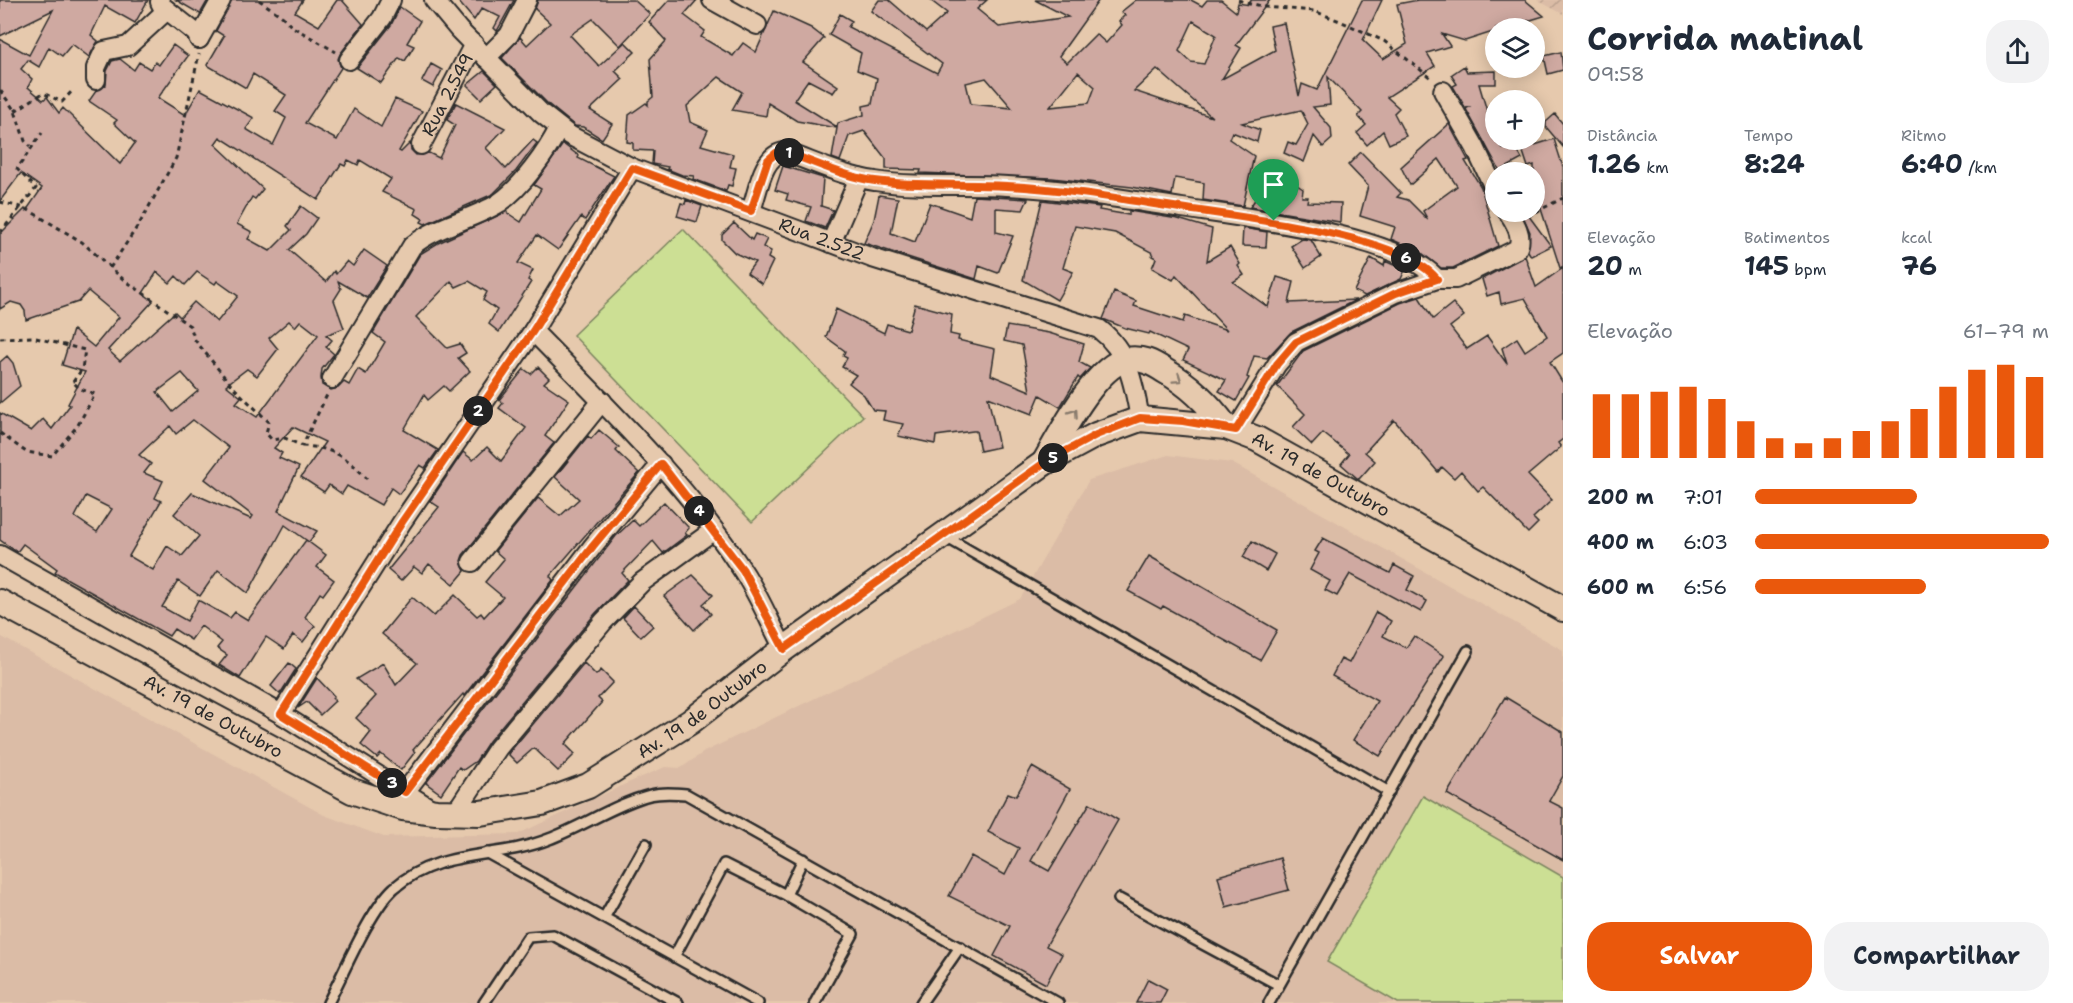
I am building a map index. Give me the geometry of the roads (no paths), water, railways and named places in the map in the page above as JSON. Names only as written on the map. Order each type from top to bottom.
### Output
[{"type":"street","points":[[96,80],[96,68],[104,51],[128,46],[163,5],[196,33],[199,39],[221,0]]},
{"type":"street","points":[[349,60],[382,18],[391,0]]},
{"type":"street","name":"Rua 2.522","points":[[434,0],[541,114],[559,128],[632,168],[872,258],[1079,320],[1099,329],[1112,339],[1125,360],[1132,377],[1140,418]]},
{"type":"street","name":"Rua 2.549","points":[[421,145],[480,51],[514,28],[527,0]]},
{"type":"street","points":[[712,0],[757,25]]},
{"type":"street","points":[[1443,91],[1485,168]]},
{"type":"street","points":[[332,379],[412,246],[425,236],[499,202],[542,158],[559,128]]},
{"type":"street","points":[[751,211],[768,160],[776,153],[785,152],[859,178],[897,184],[1008,186],[1042,189],[1274,221],[1328,233],[1395,253],[1422,265],[1437,279]]},
{"type":"street","points":[[281,714],[402,522],[533,331],[632,168]]},
{"type":"street","points":[[831,243],[859,178]]},
{"type":"street","points":[[1044,463],[1070,417],[1101,376],[1125,360],[1147,360],[1181,380],[1210,405],[1231,428],[1277,364],[1296,342],[1396,293],[1437,279],[1456,279],[1517,249],[1520,244],[1513,222]]},
{"type":"street","points":[[533,331],[661,464],[714,530],[743,570],[784,649]]},
{"type":"street","points":[[472,562],[602,401]]},
{"type":"street","name":"Av. 19 de Outubro","points":[[0,602],[352,791],[403,808],[445,812],[513,809],[542,803],[588,786],[690,722],[784,649],[1044,463],[1096,435],[1140,418],[1231,428],[1293,458],[1563,609]]},
{"type":"street","points":[[405,792],[580,563],[661,464]]},
{"type":"street","points":[[0,555],[281,714],[405,792],[445,812],[604,621],[642,582],[714,530]]},
{"type":"lane","points":[[942,535],[1389,792]]},
{"type":"lane","points":[[1269,1003],[1468,651]]},
{"type":"lane","points":[[328,1003],[373,917],[392,890],[412,873],[441,861],[514,850],[548,840],[649,795],[668,792],[686,794],[1058,1003]]},
{"type":"lane","points":[[604,918],[646,844]]},
{"type":"lane","points":[[487,854],[758,1003]]},
{"type":"lane","points":[[786,895],[803,859]]},
{"type":"lane","points":[[674,957],[724,864],[786,895],[853,934],[815,1003]]},
{"type":"lane","points":[[1119,899],[1279,985]]},
{"type":"lane","points":[[484,1003],[528,937],[539,934],[553,935],[678,1003]]},
{"type":"lane","points":[[921,1003],[960,947]]}]
